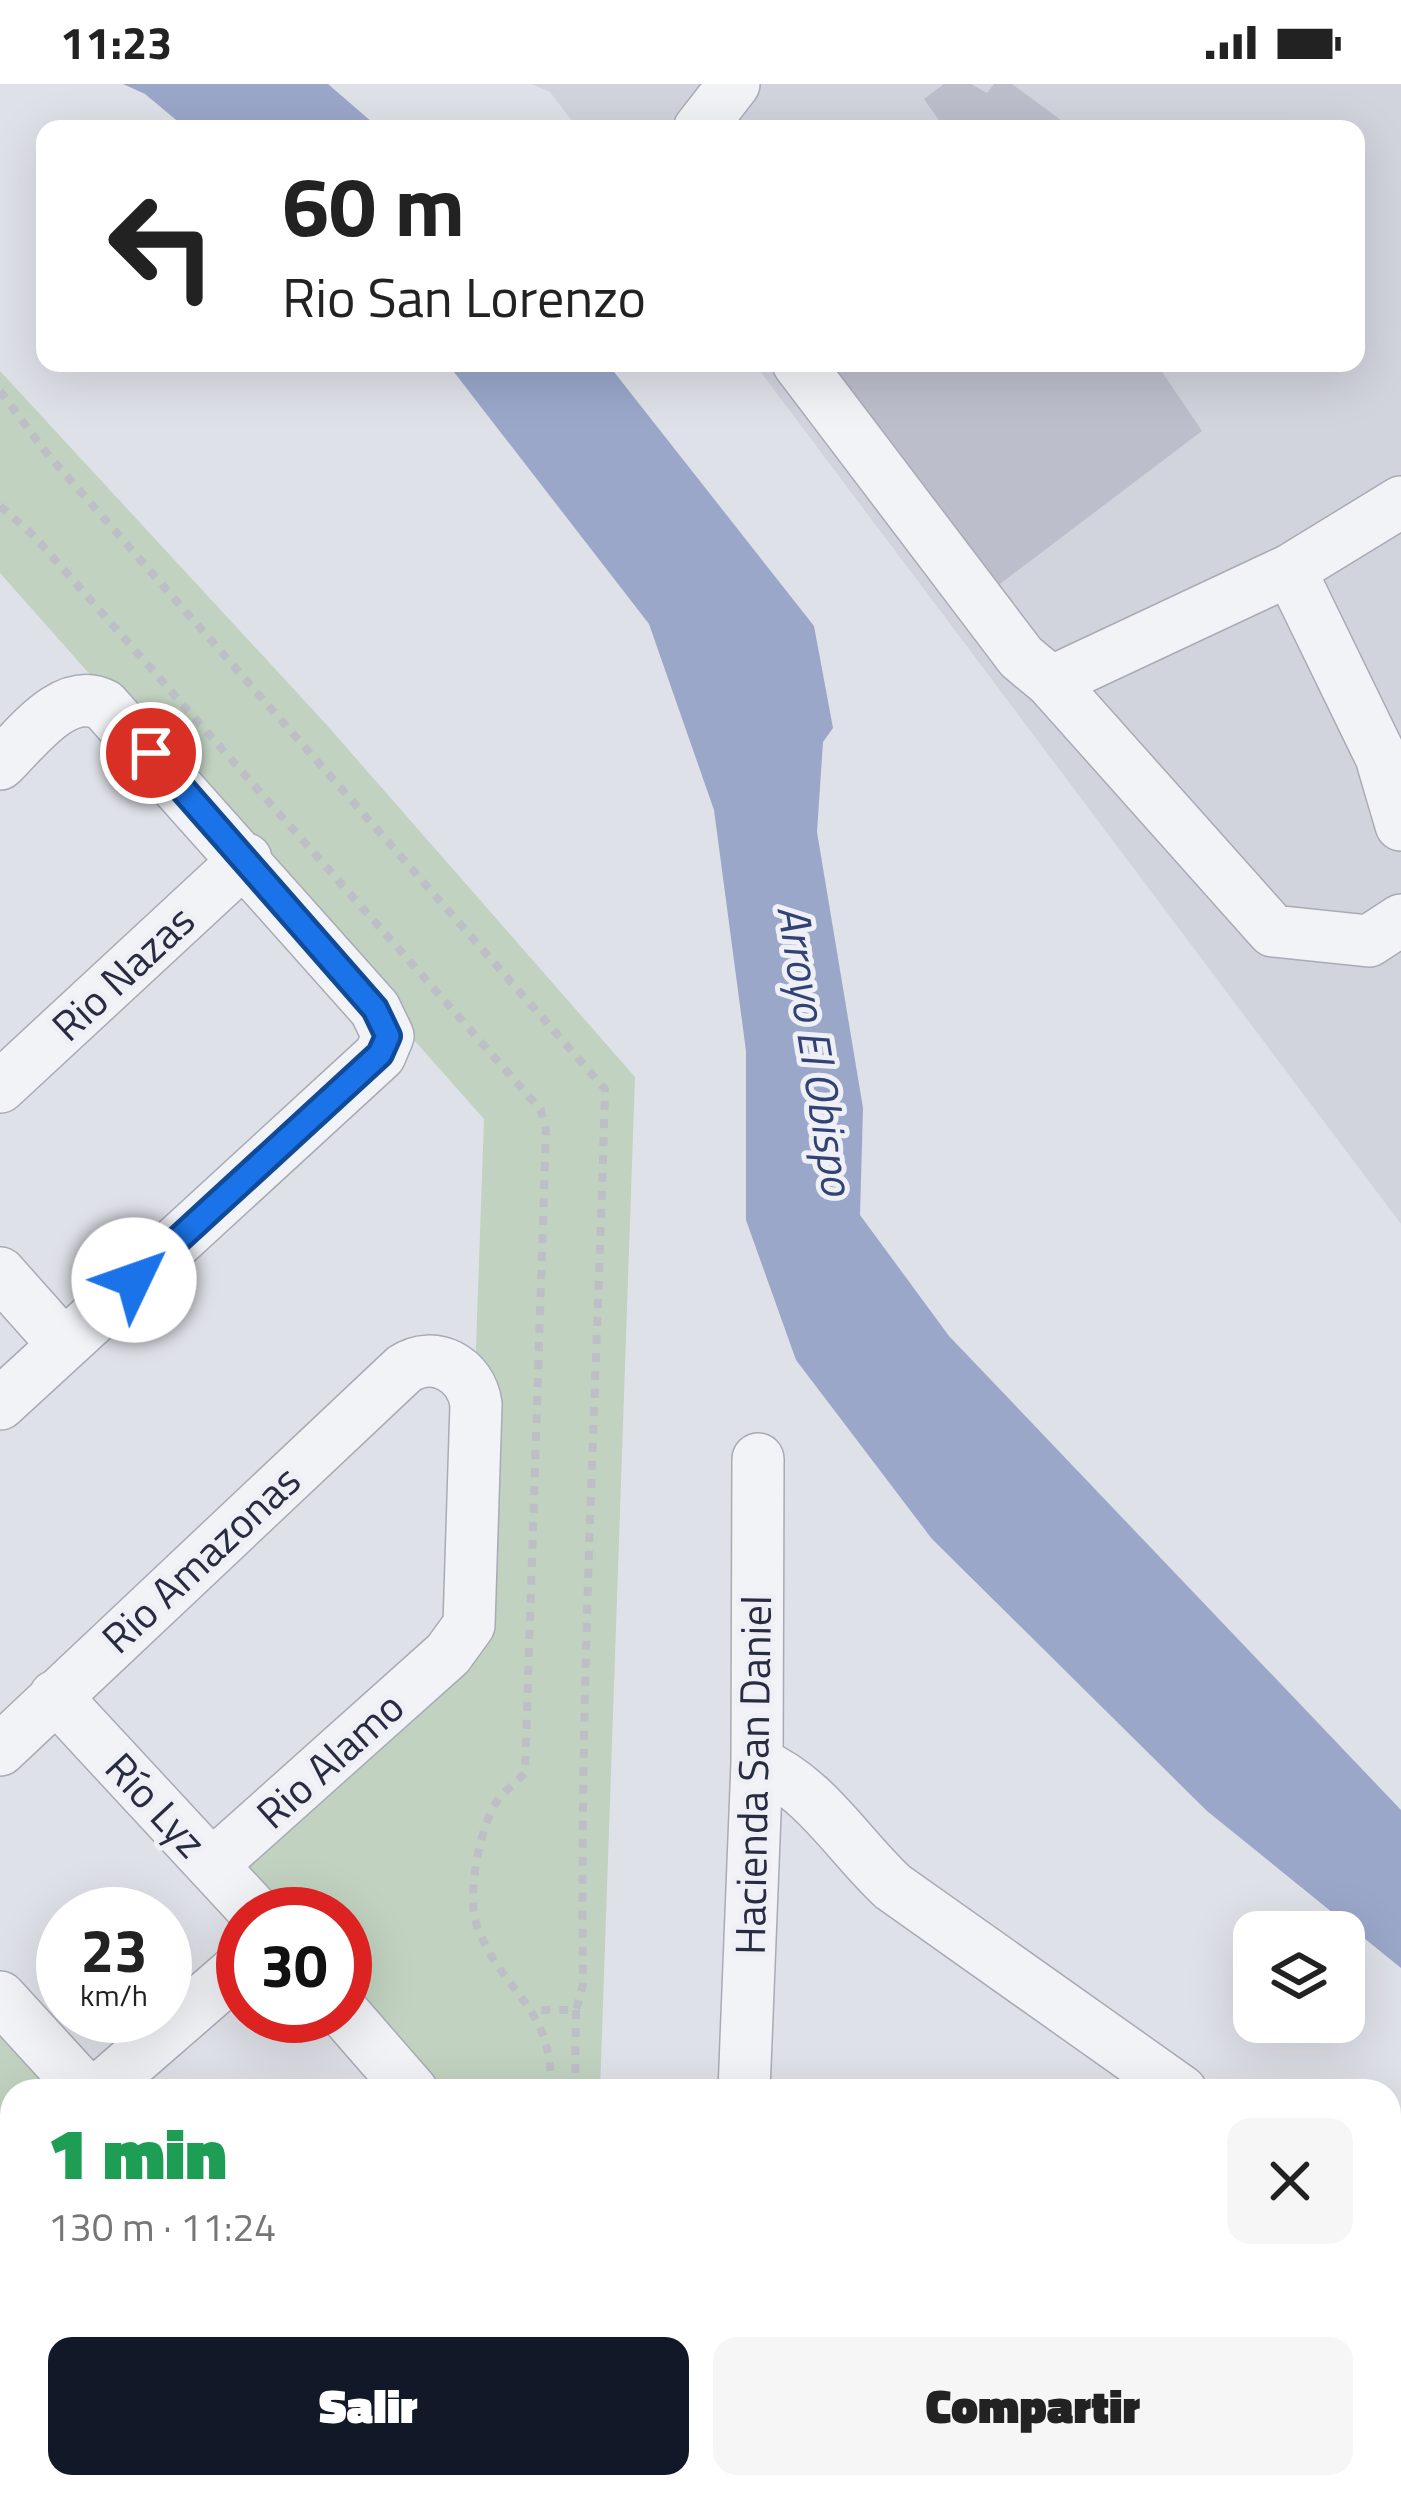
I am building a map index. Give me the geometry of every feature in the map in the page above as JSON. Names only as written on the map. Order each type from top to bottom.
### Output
[{"type":"street","points":[[707,120],[734,84]]},
{"type":"street","points":[[804,372],[1021,657],[1051,682],[1274,931],[1369,941],[1401,920]]},
{"type":"street","points":[[1051,682],[1290,570],[1401,502]]},
{"type":"street","points":[[1290,570],[1381,757],[1401,825]]},
{"type":"street","points":[[0,764],[65,703],[82,698],[104,705],[246,859],[388,1030],[380,1054],[0,1404]]},
{"type":"street","name":"Rio Nazas","points":[[0,1087],[246,859]]},
{"type":"street","points":[[0,1273],[64,1345]]},
{"type":"street","name":"Rio Alamo","points":[[212,1865],[448,1654],[469,1625],[474,1604],[474,1392],[465,1376],[446,1363],[424,1360],[404,1369]]},
{"type":"street","name":"Rio Amazonas","points":[[0,1750],[404,1369]]},
{"type":"street","name":"Hacienda San Daniel","points":[[748,2079],[757,1763],[758,1459]]},
{"type":"street","name":"Río Lyz","points":[[55,1696],[232,1887]]},
{"type":"street","points":[[757,1763],[787,1775],[813,1798],[855,1851],[893,1887],[1150,2079]]},
{"type":"street","points":[[112,2079],[216,1988]]},
{"type":"street","points":[[0,1997],[75,2079]]},
{"type":"street","points":[[370,2043],[402,2079]]},
{"type":"path","points":[[0,392],[44,450],[605,1089],[590,1656],[580,1780],[583,1984],[576,2009],[575,2079]]},
{"type":"path","points":[[0,506],[34,536],[541,1110],[546,1130],[525,1773],[495,1802],[476,1858],[475,1922],[501,1971],[534,2010],[550,2046],[551,2079]]},
{"type":"path","points":[[534,2010],[576,2009]]},
{"type":"shaded area","points":[[531,84],[1401,84],[1401,1224],[761,372],[1365,372],[1365,120],[571,120],[550,92]]},
{"type":"green space","points":[[0,371],[325,723],[635,1077],[600,2079],[417,2079],[372,2028],[372,1887],[246,1887],[221,1859],[466,1634],[484,1119],[0,573]]},
{"type":"green space","points":[[0,2007],[65,2079],[0,2079]]},
{"type":"water","points":[[123,84],[328,84],[370,120],[176,120],[145,94]]},
{"type":"water","name":"Arroyo El Obispo","points":[[454,372],[614,372],[814,626],[833,728],[823,742],[817,832],[863,1108],[860,1215],[949,1336],[1401,1810],[1401,1968],[1365,1939],[1365,1911],[1331,1911],[1207,1811],[932,1539],[796,1360],[746,1220],[746,1051],[714,810],[649,624]]},
{"type":"building","points":[[944,84],[971,84],[987,93],[994,84],[1012,84],[1061,120],[939,120],[924,99]]},
{"type":"building","points":[[816,372],[1162,372],[1202,431],[984,596]]},
{"type":"route","points":[[134,1280],[380,1054],[388,1036],[375,1009],[151,753]]}]
